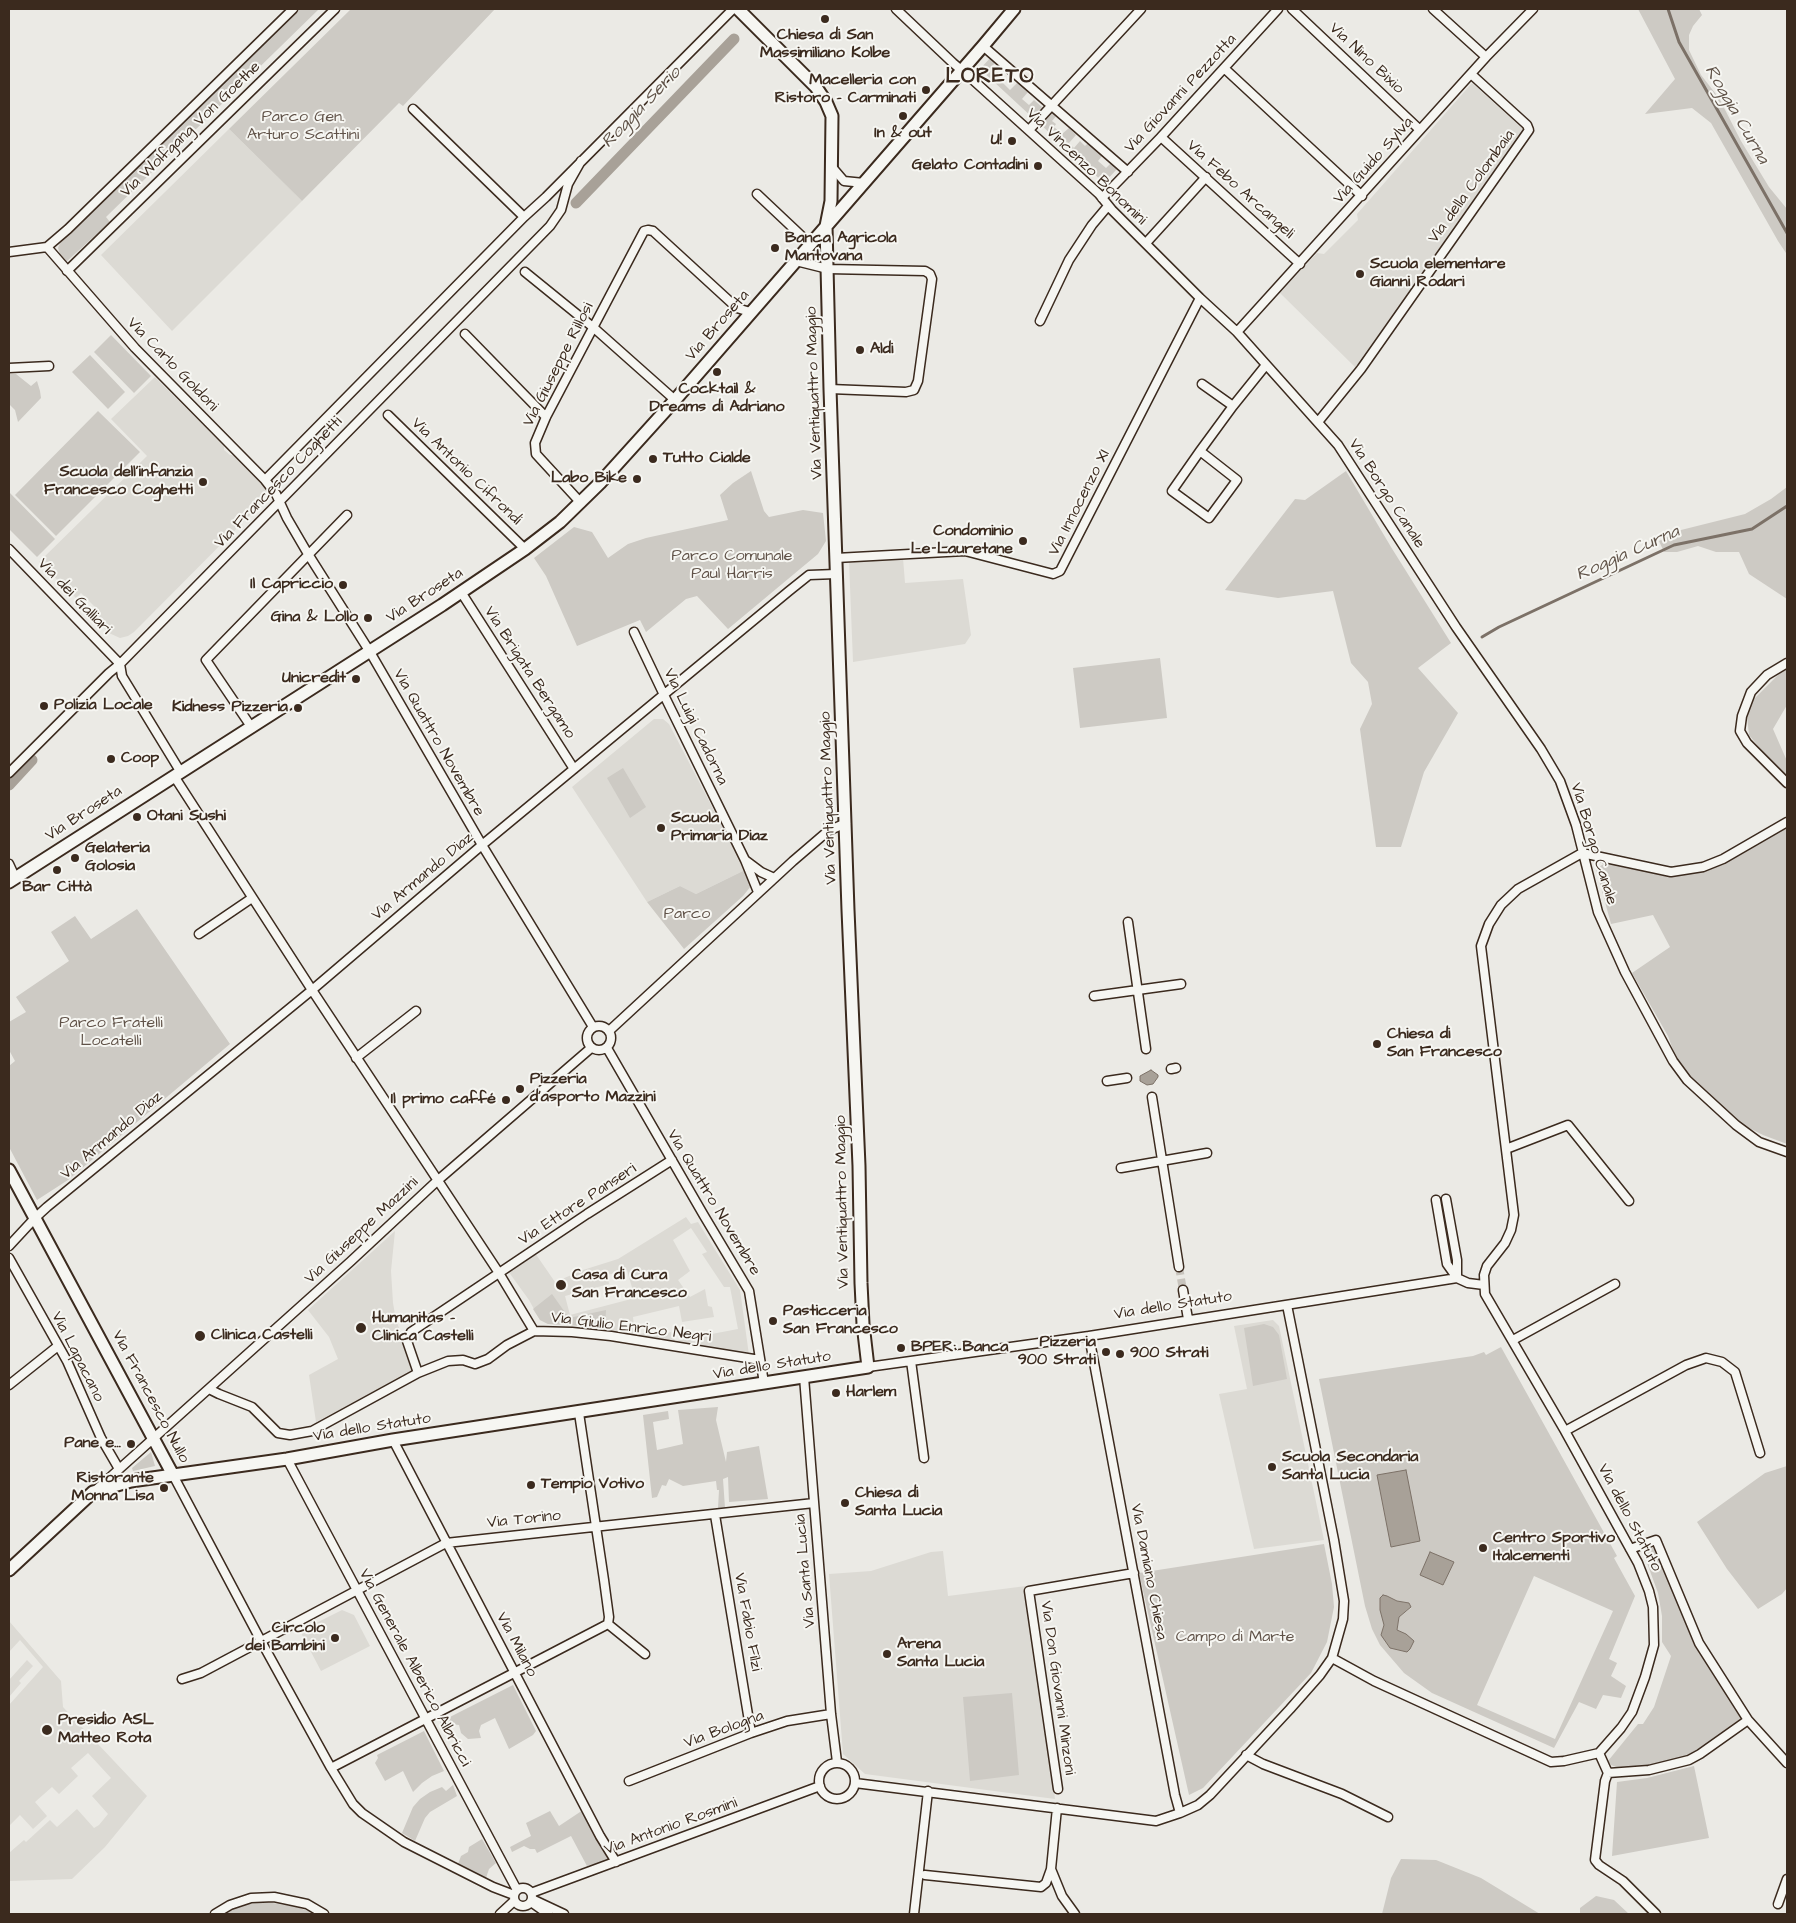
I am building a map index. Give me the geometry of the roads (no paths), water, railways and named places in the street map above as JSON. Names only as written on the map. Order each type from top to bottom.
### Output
[{"type":"street","name":"Via Wolfgang Von Goethe","points":[[47,247],[68,230],[293,9]]},
{"type":"street","name":"Via Wolfgang Von Goethe","points":[[67,271],[335,9]]},
{"type":"street","name":"Via Francesco Coghetti","points":[[265,480],[524,217],[733,9]]},
{"type":"street","name":"Via Ventiquattro Maggio","points":[[738,9],[816,87],[826,102],[832,116],[831,201],[826,226],[830,389],[859,1166],[861,1283],[868,1368]]},
{"type":"street","name":"Via Vincenzo Bonomini","points":[[896,9],[1102,198],[1200,298],[1237,332],[1318,422]]},
{"type":"street","name":"Via Broseta","points":[[12,879],[370,652],[525,549],[560,522],[581,503],[675,400],[1014,9]]},
{"type":"street","points":[[1029,130],[1141,9]]},
{"type":"street","name":"Via Giovanni Pezzotta","points":[[1102,198],[1161,137],[1278,9]]},
{"type":"street","name":"Via Nino Bixio","points":[[1292,9],[1420,130]]},
{"type":"street","points":[[1433,9],[1486,57]]},
{"type":"street","name":"Via Guido Sylva","points":[[1237,332],[1486,57],[1533,9]]},
{"type":"street","points":[[983,46],[1128,172]]},
{"type":"street","points":[[1224,68],[1362,196]]},
{"type":"street","name":"Via della Colombaia","points":[[1318,422],[1360,370],[1529,130],[1527,125],[1471,74]]},
{"type":"street","points":[[413,108],[524,217]]},
{"type":"street","name":"Via Febo Arcangeli","points":[[1161,137],[1300,264]]},
{"type":"street","name":"Via Francesco Coghetti","points":[[9,773],[120,664],[550,226],[556,218],[568,184],[581,162]]},
{"type":"street","points":[[832,167],[844,181],[864,183]]},
{"type":"street","name":"Via Vincenzo Bonomini","points":[[1146,243],[1206,177]]},
{"type":"street","points":[[757,194],[810,244]]},
{"type":"street","points":[[546,197],[561,205]]},
{"type":"street","points":[[1040,321],[1069,260],[1092,225],[1108,206]]},
{"type":"street","name":"Via Giuseppe Rillosi","points":[[581,503],[534,451],[535,443],[546,417],[644,231],[653,231],[737,308],[750,312]]},
{"type":"street","points":[[9,252],[47,247]]},
{"type":"street","name":"Via Carlo Goldoni","points":[[47,247],[135,348],[265,480],[280,501],[286,518],[308,554]]},
{"type":"street","points":[[796,261],[828,269],[925,271],[930,274],[932,279],[918,380],[914,390],[906,392],[830,389]]},
{"type":"street","points":[[525,272],[594,328],[675,400]]},
{"type":"street","name":"Via Innocenzo XI","points":[[836,558],[965,551],[1053,574],[1060,571],[1200,298]]},
{"type":"street","points":[[465,334],[546,417]]},
{"type":"street","points":[[1200,451],[1237,480],[1209,518],[1172,491],[1200,451],[1233,406],[1266,365]]},
{"type":"street","points":[[9,368],[48,366]]},
{"type":"street","points":[[1202,384],[1233,406]]},
{"type":"street","name":"Via Antonio Cifrondi","points":[[388,415],[525,549]]},
{"type":"street","name":"Via Borgo Canale","points":[[1318,422],[1338,445],[1456,627],[1541,749],[1560,781],[1569,804],[1598,912],[1626,972],[1673,1061],[1687,1080],[1736,1125],[1759,1142],[1787,1152]]},
{"type":"street","points":[[252,728],[206,660],[347,515]]},
{"type":"street","name":"Via dei Galliari","points":[[9,548],[120,664]]},
{"type":"street","name":"Via Quattro Novembre","points":[[308,554],[370,652],[482,845],[593,1027]]},
{"type":"street","name":"Via Armando Diaz","points":[[9,1246],[35,1218],[312,990],[482,845],[809,575],[836,574]]},
{"type":"street","name":"Via Brigata Bergamo","points":[[461,592],[574,769]]},
{"type":"street","name":"Via Luigi Cadorna","points":[[634,632],[745,860],[758,892]]},
{"type":"street","points":[[1787,662],[1767,675],[1751,692],[1742,716],[1740,731],[1747,743],[1787,783]]},
{"type":"street","points":[[120,664],[122,676],[177,774],[252,898],[499,1273],[534,1331]]},
{"type":"street","points":[[1484,1285],[1484,1275],[1487,1266],[1505,1243],[1511,1230],[1514,1215],[1481,946],[1489,924],[1501,905],[1512,894],[1582,853],[1671,872],[1703,867],[1723,859],[1787,822]]},
{"type":"street","points":[[609,1031],[758,892],[828,831],[846,823]]},
{"type":"street","name":"Via Luigi Cadorna","points":[[745,860],[761,872],[774,878]]},
{"type":"street","points":[[9,864],[12,879]]},
{"type":"street","points":[[199,934],[252,898]]},
{"type":"street","points":[[1128,922],[1146,1049]]},
{"type":"street","points":[[1094,996],[1180,984]]},
{"type":"street","points":[[356,1058],[416,1011]]},
{"type":"street","points":[[602,1026],[609,1031],[612,1040],[607,1048],[599,1051],[591,1048],[587,1043],[587,1036],[593,1027],[602,1026]]},
{"type":"street","name":"Via Giuseppe Mazzini","points":[[94,1492],[210,1389],[437,1181],[591,1048]]},
{"type":"street","name":"Via Quattro Novembre","points":[[607,1048],[749,1291],[764,1383]]},
{"type":"street","points":[[1107,1081],[1128,1078]]},
{"type":"street","points":[[1152,1097],[1179,1267]]},
{"type":"street","points":[[1506,1149],[1568,1125],[1629,1201]]},
{"type":"street","points":[[1121,1168],[1207,1153]]},
{"type":"street","name":"Via Ettore Panseri","points":[[418,1373],[408,1341],[411,1332],[587,1214],[672,1160]]},
{"type":"street","name":"Via Francesco Nullo","points":[[9,1170],[154,1437],[261,1641],[344,1790],[362,1813],[404,1842],[493,1887],[515,1895]]},
{"type":"street","points":[[1446,1199],[1457,1278]]},
{"type":"street","points":[[1436,1200],[1448,1264],[1457,1278]]},
{"type":"street","name":"Via Lapacano","points":[[9,1258],[67,1361],[101,1438],[119,1469]]},
{"type":"street","name":"Via dello Statuto","points":[[94,1492],[131,1481],[287,1459],[393,1440],[579,1413],[764,1383],[1089,1336],[1253,1306],[1287,1305],[1457,1278],[1468,1283],[1484,1285],[1486,1294],[1638,1563],[1653,1607],[1654,1645],[1645,1677],[1632,1712],[1599,1753]]},
{"type":"street","points":[[1513,1340],[1615,1284]]},
{"type":"street","points":[[1183,1290],[1188,1319]]},
{"type":"street","points":[[855,1783],[1156,1821],[1198,1805],[1320,1675],[1332,1658],[1343,1619],[1344,1601],[1334,1540],[1287,1305]]},
{"type":"street","name":"Via Giulio Enrico Negri","points":[[210,1389],[252,1407],[278,1433],[290,1434],[312,1431],[418,1373],[448,1361],[463,1360],[475,1364],[488,1359],[507,1345],[534,1331],[611,1336],[760,1360]]},
{"type":"street","name":"Via Damiano Chiesa","points":[[1089,1336],[1175,1795],[1180,1813]]},
{"type":"street","points":[[9,1385],[58,1346]]},
{"type":"street","points":[[1564,1431],[1686,1365],[1706,1358],[1722,1362],[1735,1372],[1760,1453]]},
{"type":"street","points":[[911,1362],[924,1458]]},
{"type":"street","name":"Via Santa Lucia","points":[[804,1377],[837,1762]]},
{"type":"street","points":[[331,1768],[608,1624],[609,1617],[579,1413]]},
{"type":"street","name":"Via Milano","points":[[393,1440],[600,1836],[616,1862]]},
{"type":"street","name":"Via Generale Alberico Albricci","points":[[287,1459],[426,1719],[515,1895]]},
{"type":"street","points":[[9,1570],[94,1492]]},
{"type":"street","name":"Via Torino","points":[[261,1641],[446,1542],[814,1504]]},
{"type":"street","name":"Via Fabio Filzi","points":[[715,1515],[751,1733]]},
{"type":"street","points":[[1630,1549],[1656,1540],[1699,1643],[1748,1720],[1787,1763]]},
{"type":"street","name":"Via Don Giovanni Minzoni","points":[[1058,1789],[1029,1591],[1134,1573]]},
{"type":"street","points":[[608,1624],[645,1654]]},
{"type":"street","points":[[182,1679],[201,1672],[261,1641]]},
{"type":"street","points":[[1332,1658],[1374,1681],[1551,1762],[1564,1762],[1599,1753],[1608,1773],[1605,1781],[1596,1860],[1599,1865],[1623,1881],[1656,1914]]},
{"type":"street","name":"Via Bologna","points":[[629,1780],[787,1721],[832,1714]]},
{"type":"street","points":[[1608,1773],[1649,1770],[1689,1760],[1748,1720]]},
{"type":"street","points":[[1246,1755],[1264,1764],[1342,1794],[1388,1817]]},
{"type":"street","points":[[837,1762],[850,1768],[855,1776],[855,1783],[849,1795],[839,1799],[828,1796],[820,1786],[819,1778],[822,1771],[828,1765],[837,1762]]},
{"type":"street","name":"Via Antonio Rosmini","points":[[531,1898],[616,1862],[820,1786]]},
{"type":"street","points":[[914,1914],[928,1792]]},
{"type":"street","points":[[926,1875],[1041,1887],[1046,1883],[1051,1869],[1057,1808]]},
{"type":"street","points":[[1051,1869],[1062,1896],[1075,1914]]},
{"type":"street","points":[[1778,1904],[1787,1879]]},
{"type":"street","points":[[500,1914],[515,1895],[525,1888],[531,1898],[548,1914]]},
{"type":"street","points":[[515,1895],[522,1906],[531,1898]]},
{"type":"street","points":[[215,1914],[230,1905],[251,1898],[274,1897],[307,1904],[324,1914]]},
{"type":"street","points":[[531,1898],[564,1914]]},
{"type":"waterway","name":"Roggia Curna","points":[[1668,9],[1679,42],[1787,233]]},
{"type":"waterway","name":"Roggia Serio","points":[[576,203],[734,39]]},
{"type":"waterway","name":"Roggia Curna","points":[[1482,637],[1499,627],[1674,545],[1752,529],[1787,506]]},
{"type":"waterway","points":[[9,785],[32,760]]},
{"type":"tunnel","points":[[1179,1267],[1183,1290]]},
{"type":"place","name":"Chiesa di San Massimiliano Kolbe","points":[[825,19]]},
{"type":"place","name":"Macelleria con Ristoro - Carminati","points":[[926,90]]},
{"type":"place","name":"In & out","points":[[903,116]]},
{"type":"place","name":"U!","points":[[1012,141]]},
{"type":"place","name":"Gelato Contadini","points":[[1038,166]]},
{"type":"place","name":"Banca Agricola Mantovana","points":[[775,248]]},
{"type":"place","name":"Scuola elementare Gianni Rodari","points":[[1360,274]]},
{"type":"place","name":"Aldi","points":[[860,350]]},
{"type":"place","name":"Cocktail & Dreams di Adriano","points":[[717,372]]},
{"type":"place","name":"Tutto Cialde","points":[[653,459]]},
{"type":"place","name":"Labo Bike","points":[[637,479]]},
{"type":"place","name":"Scuola dell'infanzia Francesco Coghetti","points":[[203,482]]},
{"type":"place","name":"Condominio Le Lauretane","points":[[1023,541]]},
{"type":"place","name":"Il Capriccio","points":[[343,585]]},
{"type":"place","name":"Gina & Lollo","points":[[368,618]]},
{"type":"place","name":"Unicredit","points":[[356,679]]},
{"type":"place","name":"Polizia Locale","points":[[44,706]]},
{"type":"place","name":"Kidness Pizzeria","points":[[298,708]]},
{"type":"place","name":"Coop","points":[[111,759]]},
{"type":"place","name":"Otani Sushi","points":[[137,817]]},
{"type":"place","name":"Scuola Primaria Diaz","points":[[661,828]]},
{"type":"place","name":"Gelateria Golosia","points":[[75,858]]},
{"type":"place","name":"Bar Città","points":[[57,870]]},
{"type":"place","name":"Chiesa di San Francesco","points":[[1377,1044]]},
{"type":"place","name":"Pizzeria d'asporto Mazzini","points":[[520,1089]]},
{"type":"place","name":"Il primo caffé","points":[[506,1100]]},
{"type":"place","name":"Casa di Cura San Francesco","points":[[561,1285]]},
{"type":"place","name":"Pasticceria San Francesco","points":[[773,1321]]},
{"type":"place","name":"Humanitas - Clinica Castelli","points":[[361,1328]]},
{"type":"place","name":"Clinica Castelli","points":[[200,1336]]},
{"type":"place","name":"BPER: Banca","points":[[901,1348]]},
{"type":"place","name":"Pizzeria 900 Strati","points":[[1106,1352]]},
{"type":"place","name":"900 Strati","points":[[1120,1354]]},
{"type":"place","name":"Harlem","points":[[836,1393]]},
{"type":"place","name":"Pane e...","points":[[131,1444]]},
{"type":"place","name":"Scuola Secondaria Santa Lucia","points":[[1272,1467]]},
{"type":"place","name":"Tempio Votivo","points":[[531,1485]]},
{"type":"place","name":"Ristorante Monna Lisa","points":[[164,1488]]},
{"type":"place","name":"Chiesa di Santa Lucia","points":[[845,1503]]},
{"type":"place","name":"Centro Sportivo Italcementi","points":[[1483,1548]]},
{"type":"place","name":"Circolo dei Bambini","points":[[335,1638]]},
{"type":"place","name":"Arena Santa Lucia","points":[[887,1654]]},
{"type":"place","name":"Presidio ASL Matteo Rota","points":[[47,1730]]},
{"type":"district","name":"LORETO","points":[[990,78]]},
{"type":"park label","name":"Parco Gen. Arturo Scattini","points":[[303,127]]},
{"type":"park label","name":"Parco Comunale Paul Harris","points":[[732,566]]},
{"type":"park label","name":"Parco","points":[[687,915]]},
{"type":"park label","name":"Parco Fratelli Locatelli","points":[[111,1033]]},
{"type":"park label","name":"Campo di Marte","points":[[1235,1638]]}]
